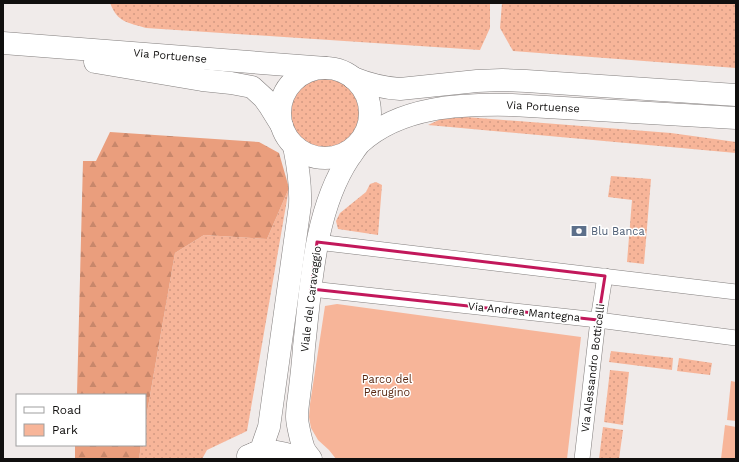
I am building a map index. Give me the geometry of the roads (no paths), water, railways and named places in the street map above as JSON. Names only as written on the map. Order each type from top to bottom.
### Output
[{"type":"street","name":"Via Portuense","points":[[8,43],[326,68]]},
{"type":"street","name":"Via Portuense","points":[[8,43],[105,65],[202,80],[241,84],[252,87],[264,98],[282,126]]},
{"type":"street","points":[[353,78],[363,89],[369,102],[370,117],[367,131],[359,144],[348,153],[334,158],[320,158],[306,154],[294,146],[287,137],[282,126],[280,112],[282,98],[289,86],[299,76],[312,70],[326,68],[340,71],[353,78],[391,89],[502,80],[736,95]]},
{"type":"street","name":"Via Portuense","points":[[359,144],[384,125],[413,113],[454,106],[512,105],[736,118]]},
{"type":"street","name":"Viale del Caravaggio","points":[[311,459],[303,448],[297,418],[317,242],[334,185],[359,144]]},
{"type":"street","name":"Viale del Caravaggio","points":[[247,456],[261,450],[269,427],[301,192],[294,146]]},
{"type":"street","points":[[317,242],[736,292]]},
{"type":"street","name":"Via Alessandro Botticelli","points":[[582,459],[598,320],[605,276]]},
{"type":"street","name":"Via Andrea Mantegna","points":[[311,289],[598,320],[736,338]]},
{"type":"street","points":[[247,456],[272,451],[291,454],[301,459]]},
{"type":"place","name":"Blu Banca","points":[[579,231]]},
{"type":"park label","name":"Parco del Perugino","points":[[387,385]]}]
